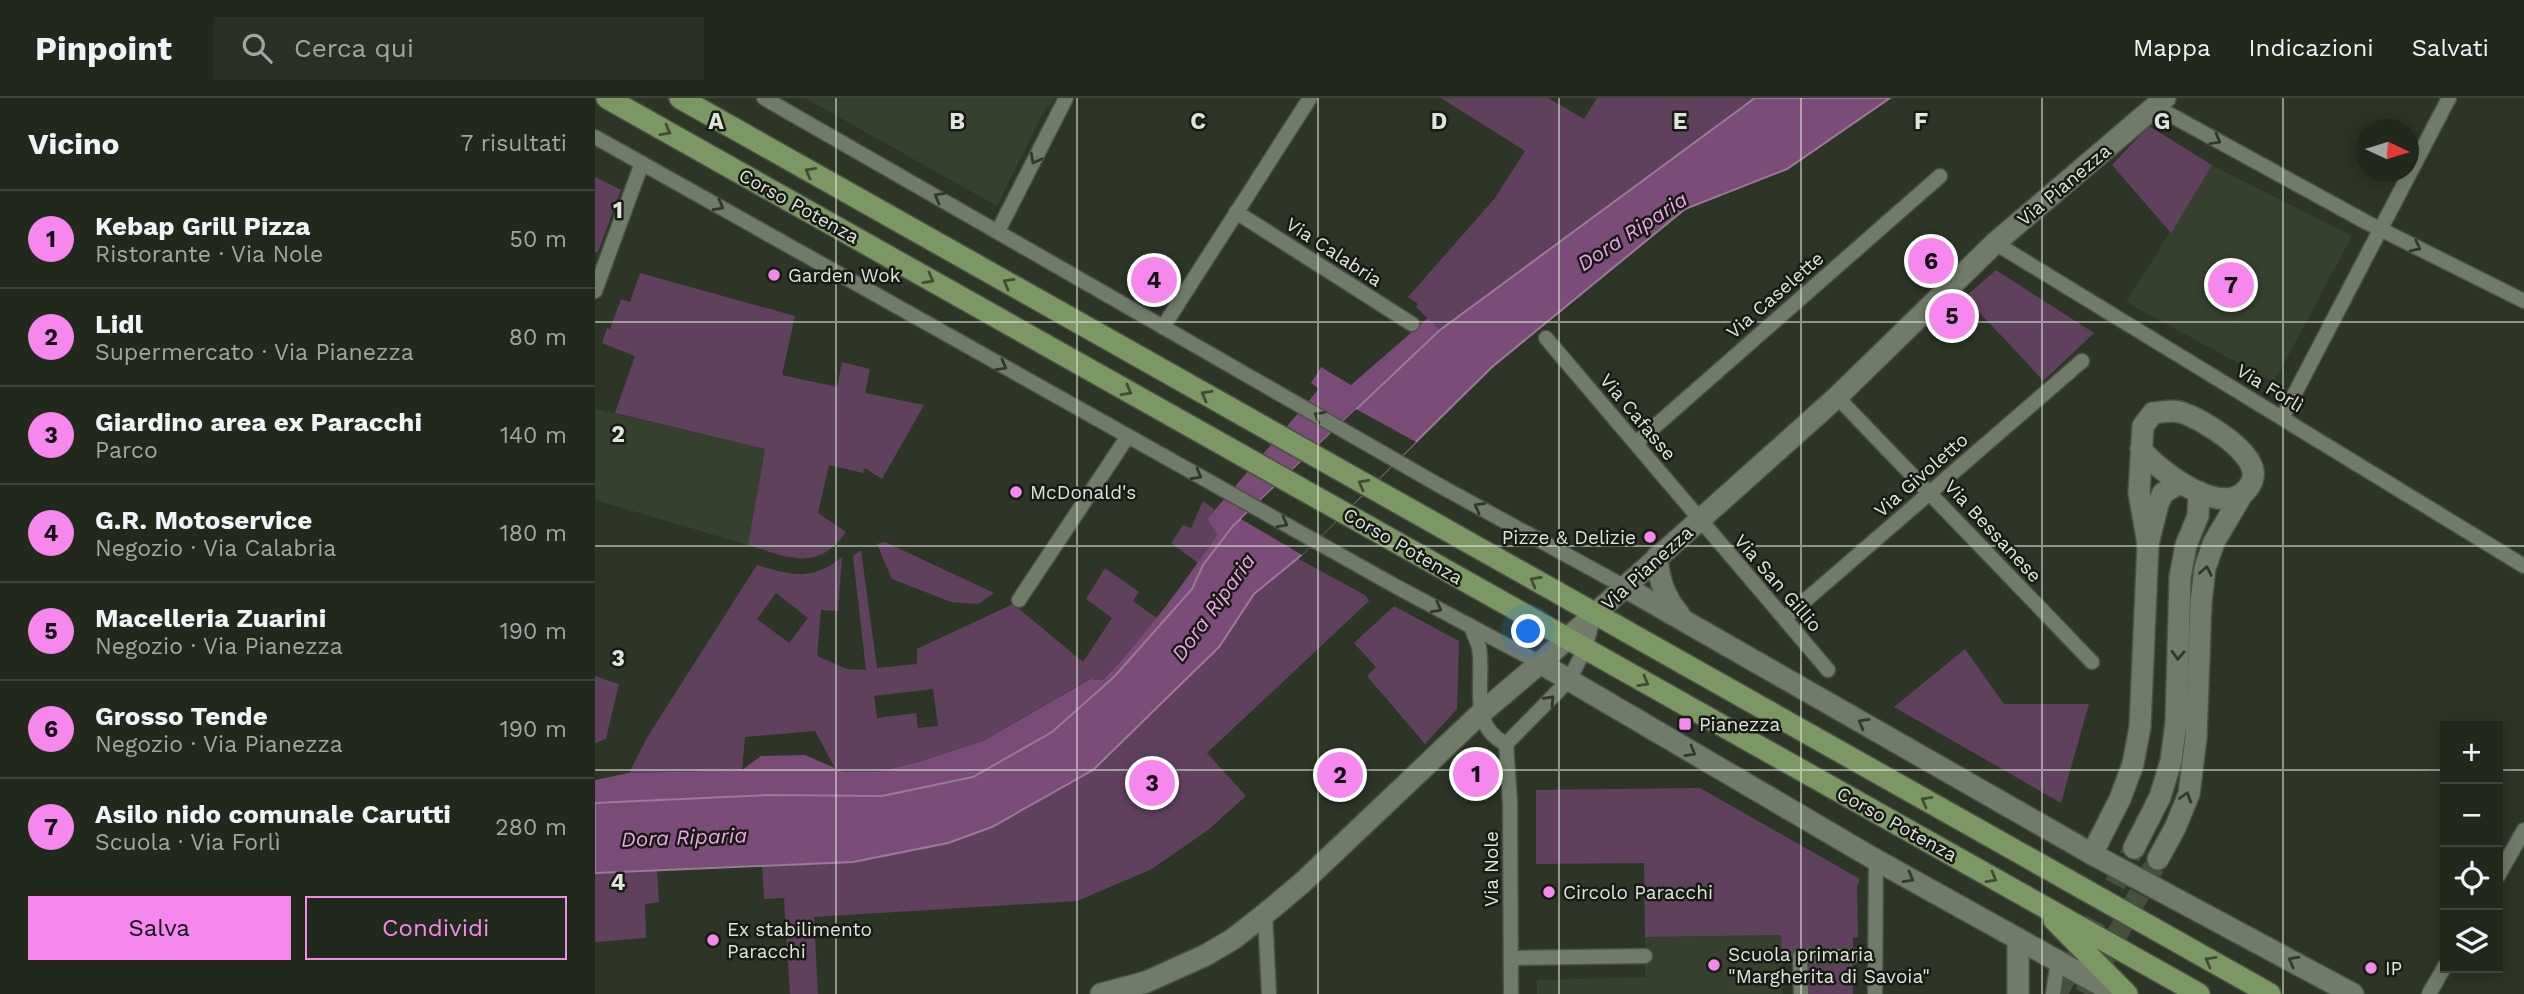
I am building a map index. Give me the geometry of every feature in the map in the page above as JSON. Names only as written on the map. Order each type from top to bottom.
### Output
[{"type":"main road","name":"Corso Potenza","points":[[607,98],[2199,994]]},
{"type":"main road","name":"Corso Potenza","points":[[680,98],[2270,994]]},
{"type":"main road","name":"Via Pianezza","points":[[1101,994],[1146,982],[1206,955],[1233,939],[1302,883],[1480,714],[1540,663],[1575,643],[1594,615],[1837,397],[1995,243],[2161,102]]},
{"type":"main road","points":[[2148,544],[2139,493],[2143,426],[2153,413],[2170,411],[2187,415],[2214,429],[2252,463],[2252,481],[2214,542],[2205,568],[2201,602],[2196,738],[2189,794],[2158,859]]},
{"type":"main road","points":[[2141,449],[2156,466],[2189,487],[2219,500],[2231,499],[2243,493]]},
{"type":"main road","points":[[2092,854],[2120,799],[2133,764],[2140,727],[2148,544],[2158,503],[2163,493],[2189,487]]},
{"type":"main road","points":[[2134,848],[2161,797],[2171,761],[2176,722],[2180,577],[2186,545],[2198,516],[2189,487]]},
{"type":"main road","points":[[1657,556],[1659,579],[1664,592],[1685,621]]},
{"type":"main road","points":[[1625,587],[2092,854],[2353,994]]},
{"type":"main road","name":"Corso Potenza","points":[[1540,663],[1876,860],[2117,994]]},
{"type":"main road","points":[[2041,905],[2127,994]]},
{"type":"main road","points":[[2018,939],[2018,994]]},
{"type":"street","points":[[764,98],[1442,487],[1625,587]]},
{"type":"street","points":[[998,231],[1066,98]]},
{"type":"street","points":[[1163,327],[1310,98]]},
{"type":"street","points":[[2283,418],[2449,98]]},
{"type":"street","points":[[2161,102],[2381,230],[2524,301]]},
{"type":"street","name":"Corso Potenza","points":[[595,137],[1377,576],[1540,663]]},
{"type":"street","points":[[595,291],[642,163]]},
{"type":"street","name":"Via Caselette","points":[[1636,443],[1940,176]]},
{"type":"street","name":"Via Calabria","points":[[1236,212],[1412,324]]},
{"type":"street","name":"Via Forlì","points":[[1995,243],[2524,566]]},
{"type":"street","name":"Via Cafasse","points":[[1546,338],[1699,521]]},
{"type":"street","name":"Via Givoletto","points":[[1785,618],[2082,361]]},
{"type":"street","name":"Via Bessanese","points":[[1837,397],[2092,662]]},
{"type":"street","points":[[1019,600],[1128,436]]},
{"type":"street","name":"Via San Gillio","points":[[1699,521],[1828,670]]},
{"type":"street","points":[[1471,626],[1479,646],[1480,714],[1494,735],[1506,744],[1569,680],[1575,643]]},
{"type":"street","name":"Via Nole","points":[[1506,744],[1510,802],[1511,994]]},
{"type":"street","points":[[2503,867],[2524,830]]},
{"type":"street","points":[[1875,994],[1876,860]]},
{"type":"street","points":[[1265,914],[1269,994]]},
{"type":"street","points":[[1511,958],[1646,956]]},
{"type":"street","points":[[1801,994],[1800,956],[1853,956]]},
{"type":"street","points":[[2053,994],[2058,960]]},
{"type":"street","points":[[2429,994],[2441,973]]},
{"type":"shaded area","points":[[805,98],[1055,98],[1050,106],[1047,105],[997,206]]},
{"type":"shaded area","points":[[1441,98],[1548,98],[1584,119],[1597,98],[1755,98],[1440,330],[1416,307],[1418,304],[1408,297],[1495,198],[1525,151]]},
{"type":"shaded area","points":[[2149,126],[2212,165],[2171,233],[2112,165]]},
{"type":"shaded area","points":[[2212,165],[2352,236],[2278,375],[2271,381],[2126,302]]},
{"type":"shaded area","points":[[595,177],[621,190],[598,252],[595,252]]},
{"type":"shaded area","points":[[1996,270],[2094,333],[2043,381],[1965,297]]},
{"type":"shaded area","points":[[640,273],[795,316],[782,375],[837,387],[842,362],[870,369],[865,393],[924,405],[882,479],[865,468],[863,473],[829,465],[818,513],[846,532],[824,553],[813,557],[788,557],[748,545],[765,449],[615,413],[635,356],[602,343],[621,299],[630,302]]},
{"type":"shaded area","points":[[1428,318],[1440,330],[1233,526],[1203,565],[1192,589],[1115,676],[1052,732],[973,777],[882,796],[769,795],[595,803],[595,780],[629,773],[742,770],[761,756],[805,755],[844,772],[878,772],[983,741],[1090,679],[1103,680],[1163,610],[1217,535],[1208,519],[1213,512],[1319,389],[1311,383],[1321,367],[1351,385]]},
{"type":"shaded area","points":[[595,409],[765,449],[748,545],[595,500]]},
{"type":"shaded area","points":[[1203,501],[1214,509],[1209,519],[1217,535],[1198,563],[1171,543],[1183,525],[1191,528]]},
{"type":"shaded area","points":[[885,542],[994,593],[978,604],[951,602],[892,579],[877,544]]},
{"type":"shaded area","points":[[861,550],[877,668],[917,664],[917,649],[1013,604],[1083,662],[1112,618],[1086,599],[1105,568],[1139,592],[1133,601],[1158,619],[1103,680],[1089,679],[983,741],[918,762],[878,772],[844,772],[835,768],[815,731],[745,737],[742,770],[629,773],[648,736],[757,565],[801,574],[821,570],[842,557],[838,611],[821,610],[817,656],[847,669],[866,670],[853,556]],"holes":[[[776,593],[808,618],[789,643],[757,619]],[[933,689],[938,726],[918,728],[916,713],[877,718],[874,696]]]},
{"type":"shaded area","points":[[1297,558],[1365,595],[1369,601],[1207,753],[1246,796],[1208,830],[1152,869],[1077,901],[814,917],[818,994],[790,994],[784,898],[764,899],[762,865],[853,862],[992,827],[1093,770],[1219,647],[1254,594]]},
{"type":"shaded area","points":[[1394,606],[1459,641],[1457,709],[1425,744],[1367,676],[1376,667],[1354,643]]},
{"type":"shaded area","points":[[1965,649],[2004,704],[2089,704],[2061,803],[1894,707]]},
{"type":"shaded area","points":[[595,676],[619,684],[606,739],[595,743]]},
{"type":"shaded area","points":[[1700,788],[1860,879],[1857,886],[1858,937],[1853,938],[1853,994],[1801,994],[1800,956],[1782,956],[1781,935],[1645,937],[1644,863],[1536,864],[1536,790]]},
{"type":"shaded area","points":[[657,870],[659,902],[645,904],[646,938],[595,942],[595,873]]},
{"type":"shaded area","name":"Scuola primaria \"Margherita di Savoia\"","points":[[1782,935],[1783,994],[1537,994],[1537,980],[1645,977],[1645,937]]},
{"type":"water","name":"Dora Riparia","points":[[1755,98],[1890,98],[1787,169],[1685,209],[1492,367],[1298,558],[1254,594],[1219,647],[1093,770],[992,827],[948,843],[853,862],[595,873],[595,803],[769,795],[882,796],[973,777],[1052,732],[1115,676],[1192,589],[1203,565],[1233,526],[1440,330]]},
{"type":"pier","points":[[1356,409],[1416,442],[1302,555],[1241,519]]},
{"type":"tunnel","points":[[2057,994],[2134,848]]},
{"type":"tunnel","points":[[2085,994],[2158,859]]},
{"type":"place","name":"Grosso Tende","points":[[1931,261]]},
{"type":"place","name":"Garden Wok","points":[[774,275]]},
{"type":"place","name":"G.R. Motoservice","points":[[1154,280]]},
{"type":"place","name":"Asilo nido comunale Carutti","points":[[2231,285]]},
{"type":"place","name":"Macelleria Zuarini","points":[[1952,316]]},
{"type":"place","name":"McDonald's","points":[[1016,492]]},
{"type":"place","name":"Pizze & Delizie","points":[[1650,537]]},
{"type":"place","name":"Pianezza","points":[[1685,724]]},
{"type":"place","name":"Kebap Grill Pizza","points":[[1476,774]]},
{"type":"place","name":"Lidl","points":[[1340,775]]},
{"type":"place","name":"Giardino area ex Paracchi","points":[[1152,783]]},
{"type":"place","name":"Circolo Paracchi","points":[[1549,892]]},
{"type":"place","name":"Ex stabilimento Paracchi","points":[[713,940]]},
{"type":"place","name":"Scuola primaria \"Margherita di Savoia\"","points":[[1714,965]]},
{"type":"place","name":"IP","points":[[2371,968]]}]
